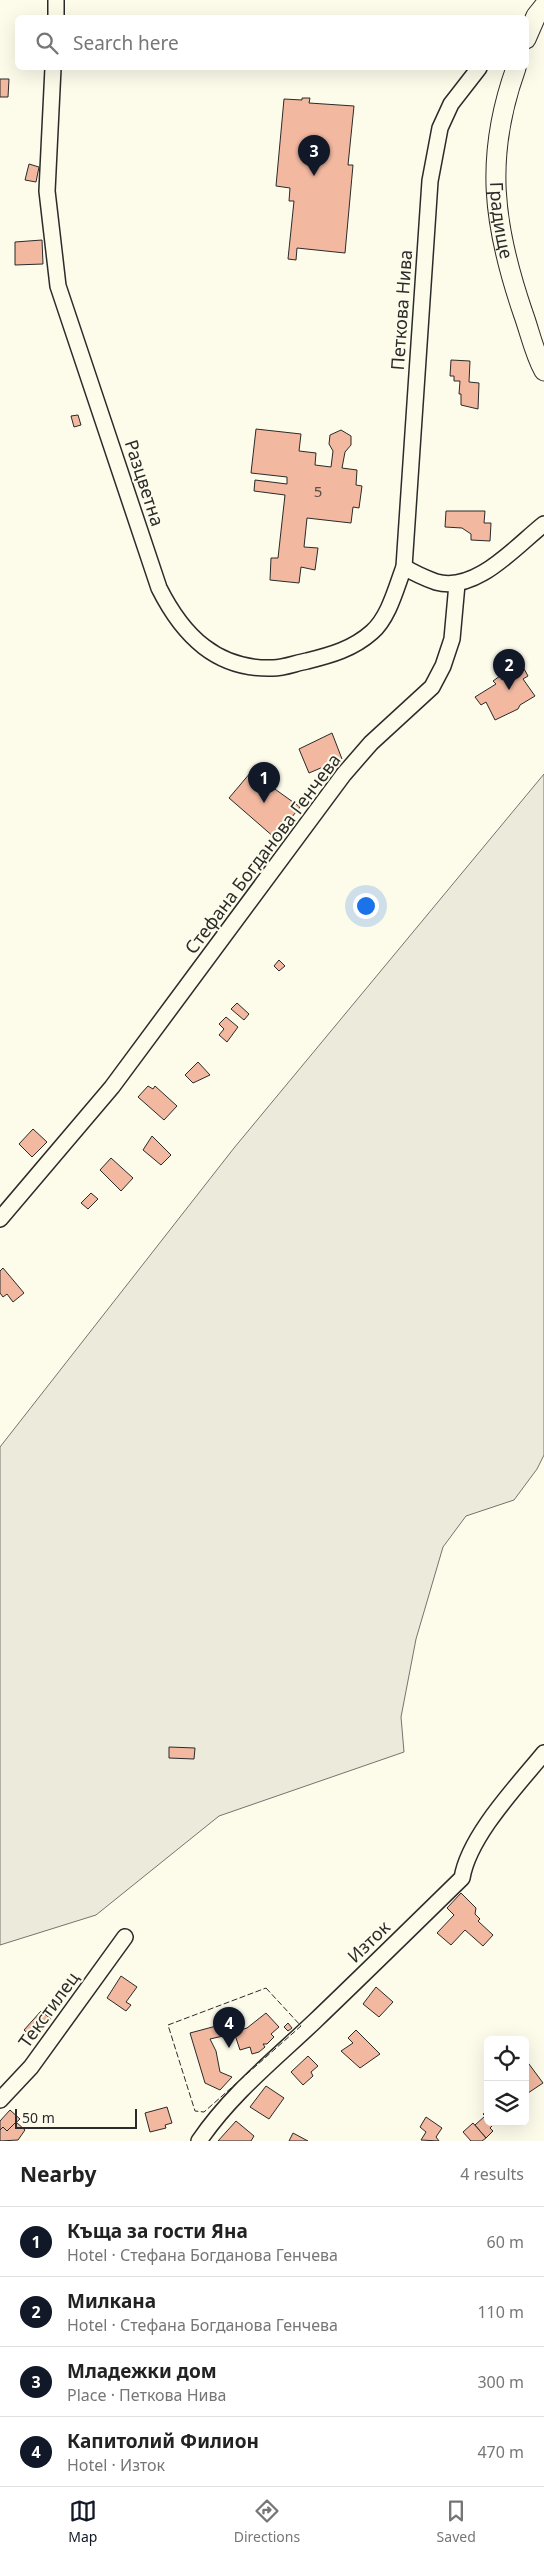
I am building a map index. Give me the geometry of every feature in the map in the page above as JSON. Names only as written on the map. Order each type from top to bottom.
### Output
[{"type":"street","points":[[56,0],[56,15]]},
{"type":"street","points":[[529,32],[536,16],[544,6]]},
{"type":"street","name":"Разцветна","points":[[53,70],[47,191],[58,286],[159,588],[173,615],[209,651],[240,666],[275,668],[347,650],[374,631],[388,608],[404,567]]},
{"type":"street","name":"Петкова Нива","points":[[404,567],[430,181],[440,128],[451,104],[477,70]]},
{"type":"street","name":"Градище","points":[[515,70],[499,130],[494,166],[495,198],[499,223],[518,297],[544,371]]},
{"type":"street","points":[[404,567],[437,582],[457,584],[478,577],[544,524]]},
{"type":"street","name":"Стефана Богданова Генчева","points":[[0,1219],[112,1087],[344,774],[372,743],[432,687],[443,666],[452,639],[457,584]]},
{"type":"street","name":"Изток","points":[[199,2141],[223,2109],[246,2084],[314,2022],[462,1878],[464,1863],[490,1820],[544,1753]]},
{"type":"street","name":"Текстилец","points":[[0,2100],[32,2066],[125,1937]]},
{"type":"shaded area","points":[[544,774],[544,1455],[537,1469],[514,1500],[466,1516],[443,1547],[416,1639],[401,1717],[404,1752],[219,1816],[96,1915],[0,1945],[0,1447],[234,1148]]},
{"type":"building","points":[[0,79],[9,79],[8,97],[0,97]]},
{"type":"building","points":[[302,98],[310,98],[309,103],[354,106],[348,165],[353,165],[345,253],[297,248],[296,260],[288,259],[294,201],[289,201],[290,188],[276,186],[284,99],[302,100]]},
{"type":"building","points":[[29,164],[39,167],[36,182],[25,180]]},
{"type":"building","points":[[42,240],[43,264],[15,265],[15,242]]},
{"type":"building","points":[[451,360],[470,361],[469,382],[479,383],[478,409],[461,405],[461,394],[459,394],[460,381],[454,381],[454,376],[450,376]]},
{"type":"building","points":[[78,415],[81,425],[74,427],[71,416]]},
{"type":"building","points":[[256,429],[301,434],[299,451],[316,453],[315,465],[331,467],[333,451],[329,444],[330,435],[341,430],[351,436],[351,445],[345,452],[342,468],[357,470],[356,485],[362,486],[359,508],[353,507],[351,523],[307,518],[304,547],[318,548],[315,570],[301,567],[299,583],[270,580],[271,558],[278,558],[285,495],[254,491],[255,480],[287,484],[287,477],[251,473]]},
{"type":"building","points":[[446,511],[485,511],[484,523],[491,523],[490,541],[471,540],[471,534],[462,528],[445,527]]},
{"type":"building","points":[[523,667],[528,676],[523,679],[535,696],[520,705],[518,709],[495,720],[486,702],[481,705],[475,697],[496,684],[493,681],[500,676],[502,680]]},
{"type":"building","points":[[332,733],[342,759],[309,773],[299,749]]},
{"type":"building","points":[[251,772],[300,807],[275,838],[229,798]]},
{"type":"building","points":[[279,960],[285,966],[279,971],[274,966]]},
{"type":"building","points":[[237,1003],[249,1014],[244,1020],[231,1009]]},
{"type":"building","points":[[226,1017],[238,1027],[227,1042],[219,1035],[224,1029],[219,1024]]},
{"type":"building","points":[[198,1062],[210,1075],[193,1083],[185,1075]]},
{"type":"building","points":[[148,1086],[153,1089],[155,1086],[177,1106],[164,1120],[138,1097]]},
{"type":"building","points":[[33,1129],[47,1142],[32,1157],[19,1144]]},
{"type":"building","points":[[152,1136],[171,1155],[161,1165],[143,1150]]},
{"type":"building","points":[[111,1158],[133,1178],[121,1191],[100,1170]]},
{"type":"building","points":[[91,1193],[98,1199],[88,1209],[81,1203]]},
{"type":"building","points":[[3,1268],[24,1293],[13,1302],[7,1294],[3,1297],[0,1293],[0,1271]]},
{"type":"building","points":[[169,1747],[195,1748],[194,1759],[169,1758]]},
{"type":"building","points":[[461,1893],[476,1908],[475,1914],[480,1919],[478,1921],[493,1935],[483,1946],[465,1930],[451,1945],[437,1933],[454,1915],[447,1908]]},
{"type":"building","points":[[121,1976],[137,1987],[126,2002],[131,2005],[126,2011],[107,1998]]},
{"type":"building","points":[[376,1987],[393,2002],[379,2017],[363,2004]]},
{"type":"building","points":[[41,2011],[51,2019],[41,2031],[38,2029],[32,2037],[24,2030]]},
{"type":"building","points":[[266,2013],[279,2027],[271,2034],[274,2037],[267,2044],[263,2044],[265,2047],[259,2052],[252,2054],[250,2047],[240,2050],[234,2032],[247,2028]]},
{"type":"building","points":[[288,2023],[292,2028],[288,2031],[284,2027]]},
{"type":"building","points":[[220,2025],[223,2036],[210,2039],[216,2051],[220,2072],[232,2077],[220,2090],[205,2083],[190,2033]]},
{"type":"building","points":[[356,2030],[380,2054],[360,2068],[341,2051],[353,2043],[348,2038]]},
{"type":"building","points":[[308,2056],[318,2066],[311,2072],[313,2076],[303,2085],[291,2072]]},
{"type":"building","points":[[529,2064],[543,2083],[529,2092]]},
{"type":"building","points":[[266,2086],[284,2098],[269,2119],[250,2107]]},
{"type":"building","points":[[167,2107],[172,2123],[165,2125],[166,2128],[150,2132],[145,2113]]},
{"type":"building","points":[[10,2110],[20,2119],[7,2131],[3,2127],[0,2130],[0,2121]]},
{"type":"building","points":[[426,2117],[442,2128],[436,2137],[439,2141],[421,2140],[426,2132],[420,2127]]},
{"type":"building","points":[[484,2117],[484,2126],[492,2126],[490,2128],[493,2131],[486,2138],[475,2125]]},
{"type":"building","points":[[236,2121],[254,2136],[251,2141],[218,2141]]},
{"type":"building","points":[[16,2122],[25,2130],[18,2140],[0,2141],[0,2130],[3,2127],[7,2131]]},
{"type":"building","points":[[473,2123],[486,2138],[482,2141],[471,2141],[463,2132]]},
{"type":"building","points":[[293,2133],[308,2141],[289,2141]]},
{"type":"fence","points":[[266,1988],[301,2026],[204,2112],[195,2111],[168,2025],[266,1988]]},
{"type":"place","name":"Младежки дом","points":[[314,176]]},
{"type":"place","name":"Милкана","points":[[509,690]]},
{"type":"place","name":"Къща за гости Яна","points":[[264,803]]},
{"type":"place","name":"Капитолий Филион","points":[[229,2048]]}]
